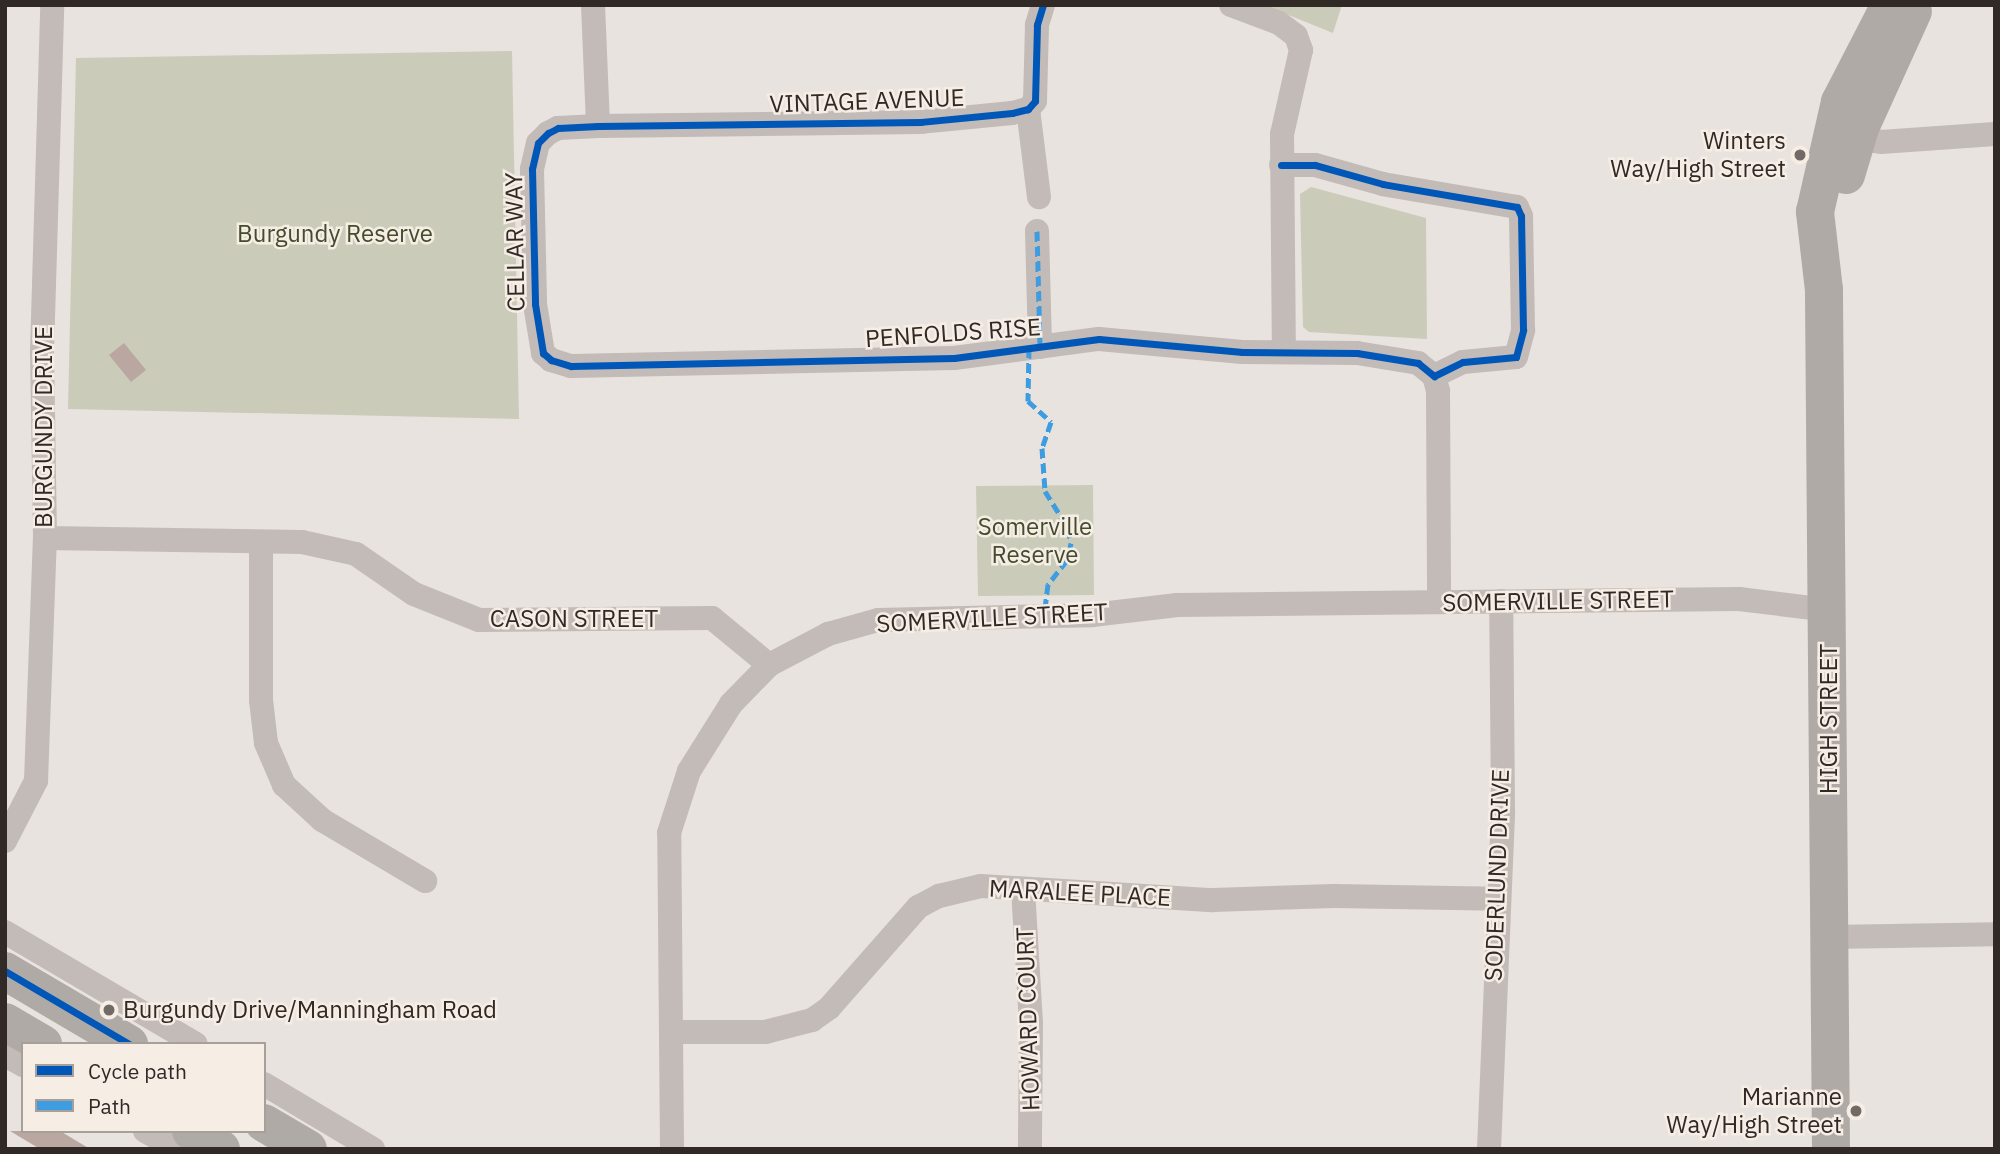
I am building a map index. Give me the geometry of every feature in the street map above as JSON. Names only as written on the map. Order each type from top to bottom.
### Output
[{"type":"main road","name":"HIGH STREET","points":[[1832,1149],[1824,290],[1815,212],[1889,5]]},
{"type":"main road","name":"HIGH STREET","points":[[1848,123],[1916,5]]},
{"type":"main road","points":[[5,971],[126,1042]]},
{"type":"main road","points":[[5,1022],[40,1042]]},
{"type":"main road","points":[[266,1124],[308,1149]]},
{"type":"main road","points":[[194,1133],[221,1149]]},
{"type":"street","name":"BURGUNDY DRIVE","points":[[5,841],[36,781],[45,538],[42,352],[52,5]]},
{"type":"street","points":[[593,5],[598,126]]},
{"type":"street","points":[[1039,197],[1028,109],[1038,89],[1037,25],[1043,5]]},
{"type":"street","points":[[1231,5],[1279,23],[1296,36],[1301,50],[1282,134],[1284,352]]},
{"type":"street","name":"VINTAGE AVENUE","points":[[598,126],[921,122],[1028,109]]},
{"type":"street","points":[[1848,123],[1921,135],[1995,134]]},
{"type":"street","name":"CELLAR WAY","points":[[551,360],[537,339],[533,157],[538,143],[558,128],[598,126]]},
{"type":"street","points":[[1281,165],[1315,165],[1383,184],[1517,207],[1521,216],[1521,349],[1505,360],[1463,362],[1434,376],[1438,391],[1439,602]]},
{"type":"street","points":[[1037,231],[1040,347]]},
{"type":"street","name":"PENFOLDS RISE","points":[[551,360],[571,366],[954,358],[1099,339],[1242,352],[1357,353],[1418,363],[1434,376]]},
{"type":"street","name":"CASON STREET","points":[[45,538],[302,542],[356,554],[414,594],[479,620],[712,618],[769,665]]},
{"type":"street","points":[[261,542],[261,700],[266,743],[284,785],[322,820],[425,881]]},
{"type":"street","name":"SOMERVILLE STREET","points":[[672,1149],[674,1032],[669,833],[689,771],[731,704],[769,665],[828,634],[878,620],[1092,615],[1177,605],[1828,598]]},
{"type":"street","name":"SODERLUND DRIVE","points":[[1489,1149],[1503,810],[1501,601]]},
{"type":"street","name":"MARALEE PLACE","points":[[674,1032],[794,1028],[829,1008],[918,907],[939,896],[981,886],[1213,900],[1334,896],[1498,899]]},
{"type":"street","name":"HOWARD COURT","points":[[1023,889],[1031,1023],[1030,1149]]},
{"type":"street","points":[[5,932],[193,1042]]},
{"type":"street","points":[[1830,937],[1995,934]]},
{"type":"street","points":[[5,1055],[21,1064]]},
{"type":"street","points":[[266,1085],[373,1149]]},
{"type":"street","points":[[149,1133],[178,1149]]},
{"type":"green space","points":[[1264,5],[1342,5],[1333,33]]},
{"type":"green space","name":"Burgundy Reserve","points":[[512,51],[519,419],[68,409],[76,58]]},
{"type":"green space","points":[[1311,187],[1426,218],[1427,339],[1309,332],[1303,327],[1300,194]]},
{"type":"green space","name":"Somerville Reserve","points":[[1093,485],[1094,595],[978,596],[976,486]]},
{"type":"building","points":[[124,343],[146,370],[131,382],[109,355]]},
{"type":"building","points":[[10,1131],[63,1133],[90,1149],[40,1149]]},
{"type":"marked path","points":[[1037,231],[1040,347]]},
{"type":"marked path","points":[[1029,348],[1028,401],[1051,422],[1042,448],[1045,491],[1068,528],[1071,543],[1067,560],[1048,584],[1044,618]]},
{"type":"cycle path","points":[[1043,5],[1037,25],[1035,101],[1028,109],[921,122],[598,126],[558,128],[548,133],[538,143],[532,169],[535,304],[543,353],[551,360],[571,366],[954,358],[1099,339],[1242,352],[1357,353],[1418,363],[1434,376],[1463,362],[1516,357],[1523,330],[1521,216],[1517,207],[1383,184],[1315,165],[1281,165]]},
{"type":"cycle path","points":[[5,971],[126,1042]]},
{"type":"place","name":"Winters Way/High Street","points":[[1800,155]]},
{"type":"place","name":"Burgundy Drive/Manningham Road","points":[[109,1010]]},
{"type":"place","name":"Marianne Way/High Street","points":[[1856,1111]]}]
